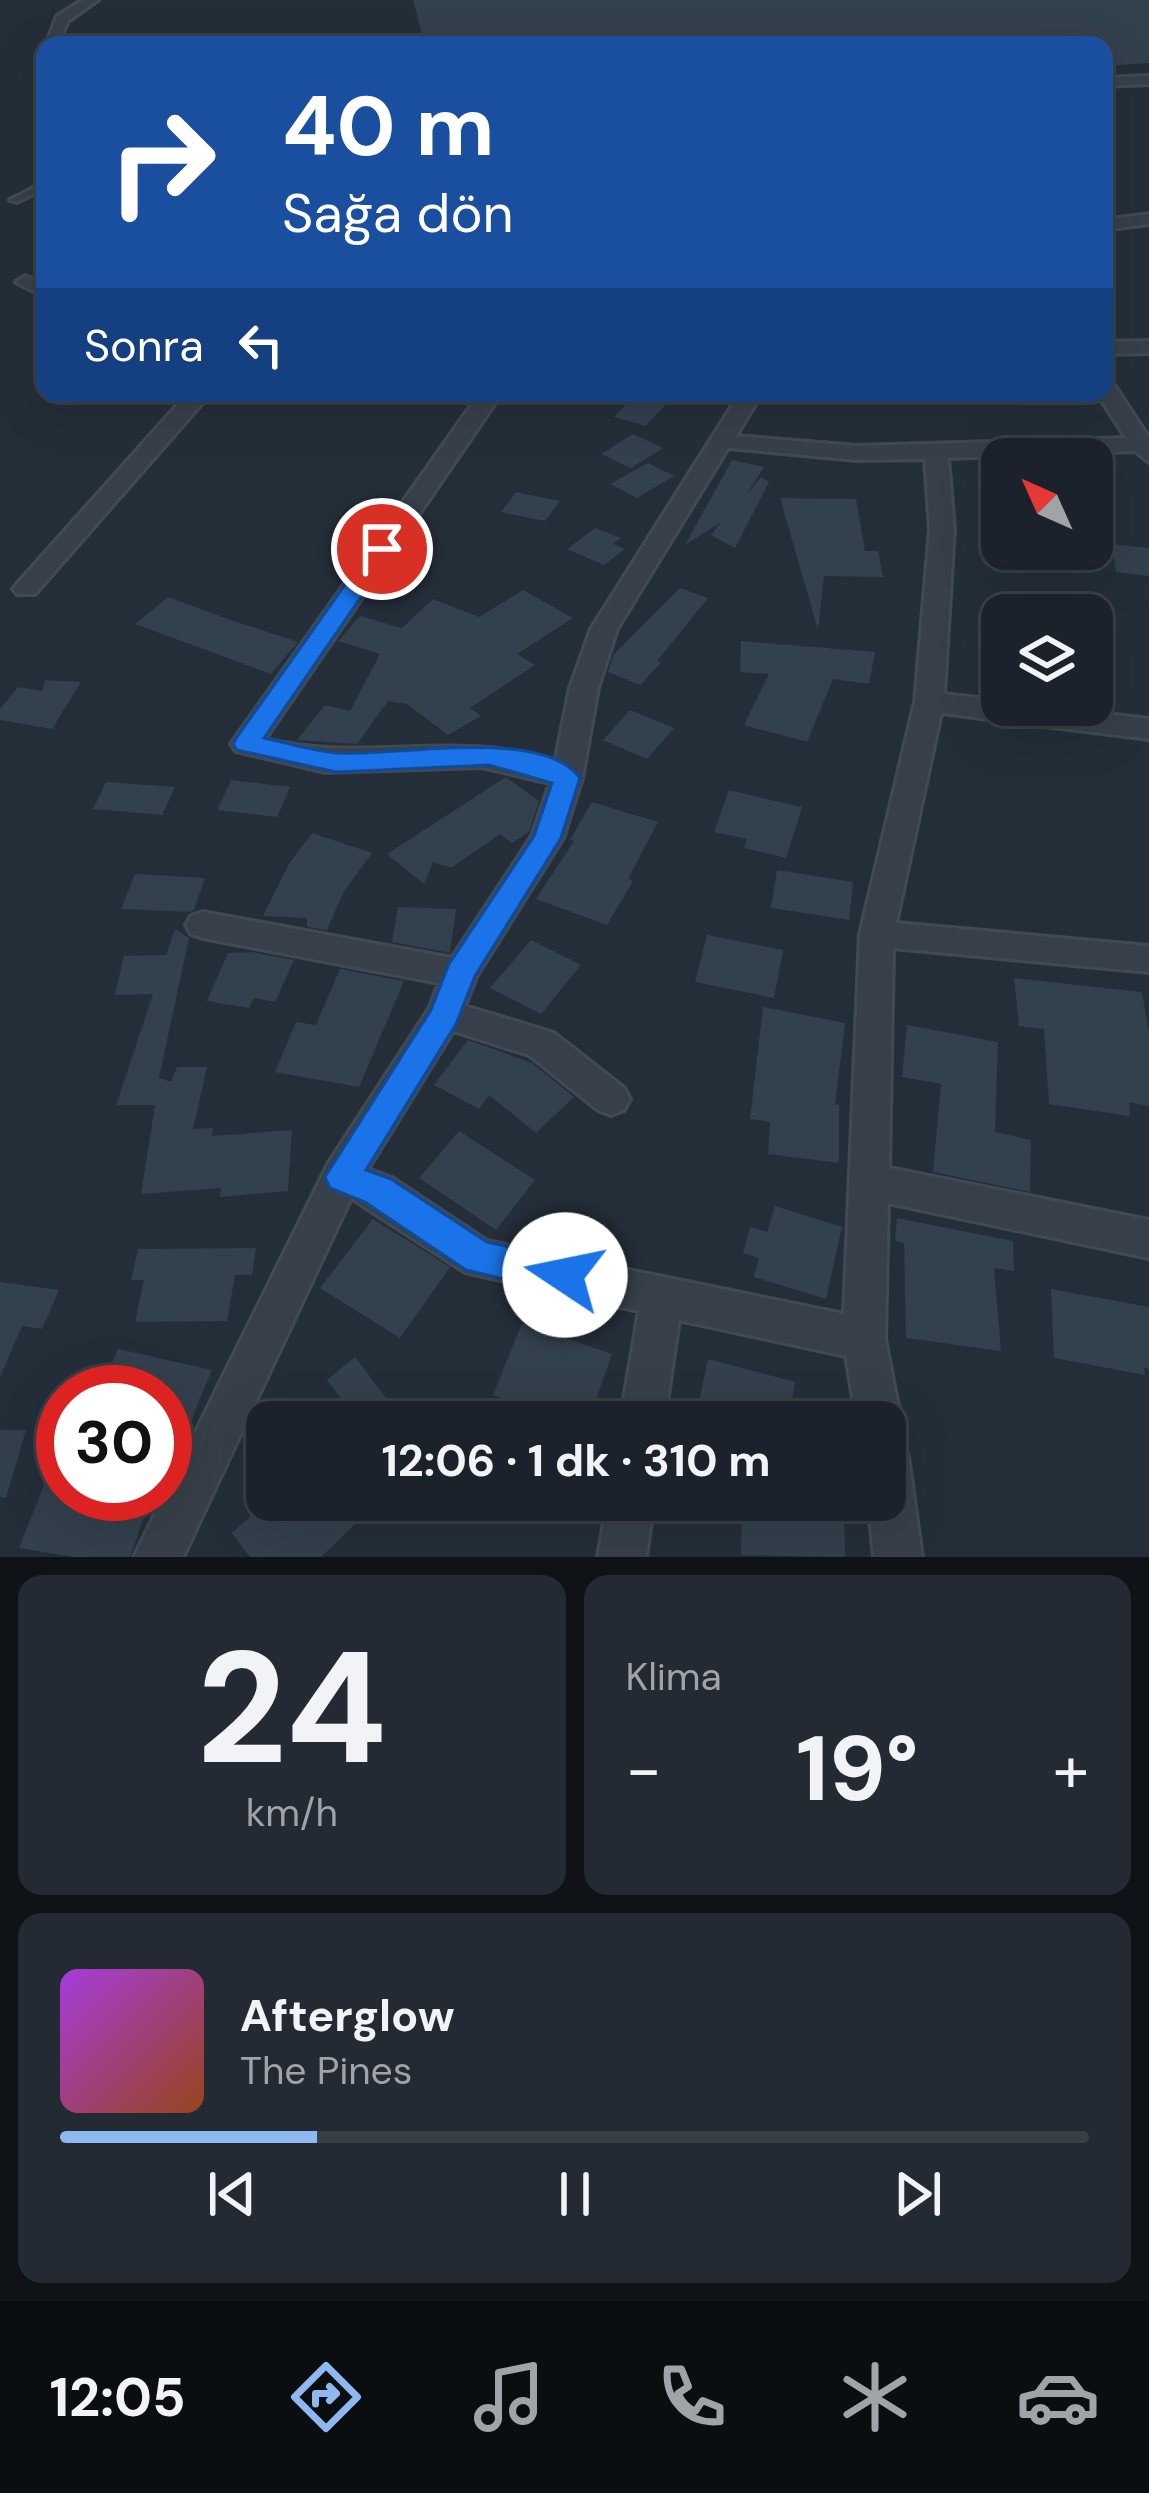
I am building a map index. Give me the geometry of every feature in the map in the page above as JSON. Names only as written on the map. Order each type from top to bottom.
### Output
[{"type":"street","points":[[54,36],[62,19],[92,0]]},
{"type":"street","points":[[1113,82],[1149,80]]},
{"type":"street","points":[[1113,224],[1149,219]]},
{"type":"street","points":[[25,282],[36,287]]},
{"type":"street","points":[[1113,348],[1149,347]]},
{"type":"street","points":[[1113,400],[1146,450]]},
{"type":"street","points":[[26,590],[192,402]]},
{"type":"street","points":[[485,402],[246,744],[336,762],[489,755],[530,763],[567,778]]},
{"type":"street","points":[[158,1557],[342,1177],[445,1014],[460,973],[547,838],[567,778],[584,688],[604,629],[745,402]]},
{"type":"street","points":[[721,441],[857,453],[1146,450]]},
{"type":"street","points":[[875,1401],[864,1339],[877,934],[929,702],[943,529],[936,452]]},
{"type":"street","points":[[929,702],[1149,729]]},
{"type":"street","points":[[203,925],[460,973]]},
{"type":"street","points":[[877,934],[1149,959]]},
{"type":"street","points":[[445,1014],[541,1044],[611,1099]]},
{"type":"street","points":[[342,1177],[378,1191],[479,1258],[864,1339]]},
{"type":"street","points":[[870,1182],[1149,1239]]},
{"type":"street","points":[[645,1401],[662,1295]]},
{"type":"street","points":[[622,1557],[628,1521]]},
{"type":"street","points":[[893,1521],[898,1557]]},
{"type":"lane","points":[[14,200],[36,189]]},
{"type":"building","points":[[413,0],[1149,0],[1149,63],[1113,65],[1113,36],[423,36]]},
{"type":"building","points":[[628,402],[668,402],[646,426],[614,417]]},
{"type":"building","points":[[633,434],[663,448],[631,468],[601,454]]},
{"type":"building","points":[[732,460],[764,467],[746,495],[761,477],[769,482],[735,548],[711,535],[721,522],[685,545]]},
{"type":"building","points":[[648,463],[674,476],[637,498],[610,484]]},
{"type":"building","points":[[516,492],[560,501],[545,521],[501,512]]},
{"type":"building","points":[[780,498],[856,499],[865,551],[878,551],[883,577],[824,576],[818,630]]},
{"type":"building","points":[[595,528],[621,538],[613,544],[625,549],[604,565],[567,549]]},
{"type":"building","points":[[1113,544],[1149,548],[1149,576],[1116,572]]},
{"type":"building","points":[[680,588],[708,598],[657,661],[661,663],[640,685],[608,672],[614,654]]},
{"type":"building","points":[[523,590],[573,618],[517,654],[535,665],[470,708],[481,716],[448,735],[407,704],[388,701],[357,744],[297,740],[325,705],[350,711],[380,654],[338,641],[360,616],[402,628],[433,599],[479,617]]},
{"type":"building","points":[[168,597],[298,642],[271,674],[135,624]]},
{"type":"building","points":[[741,641],[875,652],[869,684],[833,679],[807,742],[744,725],[769,674],[740,672]]},
{"type":"building","points":[[45,680],[81,682],[52,729],[0,720],[0,709],[18,687],[42,691]]},
{"type":"building","points":[[630,710],[674,728],[647,759],[603,740]]},
{"type":"building","points":[[506,777],[539,801],[529,832],[512,843],[500,834],[451,868],[433,862],[424,884],[387,854]]},
{"type":"building","points":[[231,780],[290,787],[277,817],[217,810]]},
{"type":"building","points":[[106,782],[175,787],[162,815],[93,809]]},
{"type":"building","points":[[729,790],[802,807],[786,858],[744,848],[747,839],[714,832]]},
{"type":"building","points":[[592,802],[658,822],[628,879],[633,881],[607,925],[536,899],[574,841],[570,840]]},
{"type":"building","points":[[312,833],[372,853],[343,893],[327,930],[307,927],[307,918],[263,916],[290,862]]},
{"type":"building","points":[[777,870],[853,882],[849,920],[771,908]]},
{"type":"building","points":[[135,874],[205,878],[194,910],[189,912],[121,909]]},
{"type":"building","points":[[398,907],[456,909],[450,953],[392,942]]},
{"type":"building","points":[[175,929],[189,938],[159,1078],[171,1082],[177,1067],[207,1067],[193,1129],[213,1128],[212,1136],[292,1130],[288,1191],[220,1197],[221,1188],[141,1194],[155,1105],[116,1105],[153,994],[115,995],[124,956],[166,955]]},
{"type":"building","points":[[707,935],[783,950],[774,998],[695,982]]},
{"type":"building","points":[[531,940],[581,965],[541,1014],[490,988]]},
{"type":"building","points":[[228,953],[294,960],[275,1002],[254,998],[249,1008],[207,1001]]},
{"type":"building","points":[[340,969],[404,981],[359,1087],[275,1072],[296,1022],[316,1025]]},
{"type":"building","points":[[1014,978],[1142,992],[1149,1032],[1149,1106],[1129,1102],[1130,1116],[1049,1104],[1044,1029],[1019,1026]]},
{"type":"building","points":[[763,1007],[845,1023],[835,1104],[839,1105],[839,1163],[768,1154],[770,1122],[750,1119]]},
{"type":"building","points":[[907,1025],[998,1042],[995,1132],[1031,1140],[1030,1192],[933,1172],[941,1084],[902,1077]]},
{"type":"building","points":[[468,1040],[532,1063],[574,1097],[536,1133],[489,1095],[479,1109],[434,1085]]},
{"type":"building","points":[[459,1131],[535,1180],[496,1230],[419,1178]]},
{"type":"building","points":[[775,1206],[842,1227],[826,1299],[754,1277],[759,1258],[743,1253],[750,1227],[767,1232]]},
{"type":"building","points":[[897,1218],[1013,1241],[1014,1271],[994,1268],[1001,1351],[906,1338],[904,1243],[895,1241]]},
{"type":"building","points":[[373,1219],[450,1267],[400,1338],[320,1288]]},
{"type":"building","points":[[256,1248],[252,1275],[235,1275],[227,1321],[135,1322],[144,1280],[131,1280],[138,1249]]},
{"type":"building","points":[[0,1282],[59,1290],[42,1329],[22,1326],[0,1377]]},
{"type":"building","points":[[1051,1289],[1149,1307],[1149,1369],[1144,1368],[1145,1375],[1054,1358]]},
{"type":"building","points":[[522,1323],[612,1354],[595,1401],[509,1401],[493,1395]]},
{"type":"building","points":[[118,1349],[190,1365],[111,1365]]},
{"type":"building","points":[[355,1357],[388,1401],[343,1401],[327,1380]]},
{"type":"building","points":[[708,1359],[795,1382],[792,1401],[699,1401]]},
{"type":"building","points":[[192,1366],[212,1370],[192,1419]]},
{"type":"building","points":[[0,1430],[26,1430],[6,1498],[0,1497]]},
{"type":"building","points":[[36,1505],[36,1521],[143,1521],[130,1557],[74,1557],[19,1548]]},
{"type":"building","points":[[246,1520],[356,1523],[321,1557],[250,1557],[232,1533]]},
{"type":"building","points":[[742,1521],[844,1521],[845,1557],[741,1555]]},
{"type":"route","points":[[382,549],[246,744],[336,762],[489,755],[530,763],[567,778],[547,838],[460,973],[445,1014],[342,1177],[378,1191],[479,1258],[565,1275]]}]
